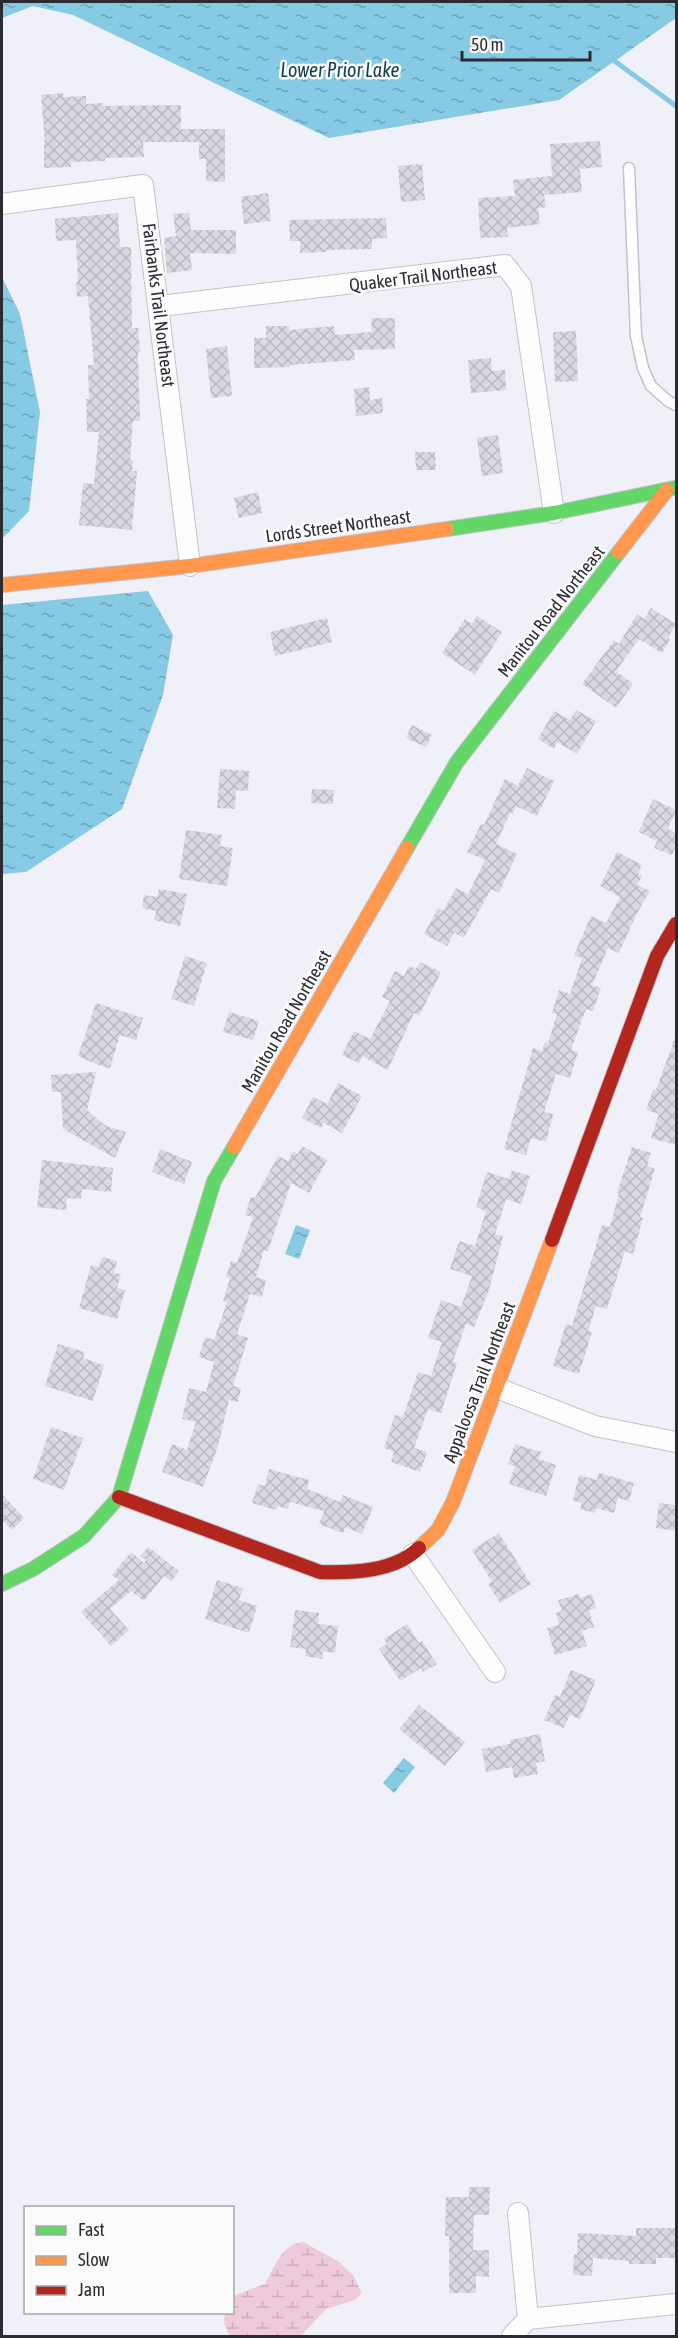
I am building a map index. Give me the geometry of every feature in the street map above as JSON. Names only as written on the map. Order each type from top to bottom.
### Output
[{"type":"street","name":"Fairbanks Trail Northeast","points":[[2,204],[143,186],[160,306],[190,566]]},
{"type":"street","name":"Quaker Trail Northeast","points":[[160,306],[505,265],[521,286],[554,513]]},
{"type":"street","name":"Lords Street Northeast","points":[[2,585],[190,566],[554,513],[672,489]]},
{"type":"street","name":"Manitou Road Northeast","points":[[2,1584],[33,1569],[84,1536],[119,1497],[213,1181],[457,762],[672,489]]},
{"type":"street","name":"Appaloosa Trail Northeast","points":[[119,1497],[320,1572],[354,1573],[387,1565],[413,1554],[438,1530],[453,1502],[497,1388],[657,956],[676,924]]},
{"type":"street","points":[[497,1388],[595,1426],[676,1442]]},
{"type":"street","points":[[413,1554],[495,1672]]},
{"type":"street","points":[[518,2213],[528,2319]]},
{"type":"street","points":[[512,2337],[528,2319],[676,2304]]},
{"type":"lane","points":[[629,168],[636,336],[643,368],[651,386],[676,405]]},
{"type":"green space","points":[[303,2242],[338,2261],[353,2275],[362,2293],[355,2300],[326,2309],[301,2336],[229,2336],[224,2322],[225,2314],[234,2314],[234,2296],[265,2284],[284,2252],[295,2244]]},
{"type":"water","name":"Lower Prior Lake","points":[[2,2],[676,2],[676,18],[559,100],[329,138],[73,15],[33,6],[2,18]]},
{"type":"water","points":[[2,277],[20,314],[40,412],[29,511],[2,539]]},
{"type":"water","points":[[148,591],[173,635],[163,695],[122,809],[26,872],[2,874],[2,605]]},
{"type":"water","points":[[296,1225],[310,1230],[299,1259],[285,1254]]},
{"type":"water","points":[[404,1758],[415,1767],[394,1793],[383,1783]]},
{"type":"building","points":[[63,93],[64,97],[86,96],[86,104],[102,103],[103,106],[181,105],[181,129],[225,129],[225,182],[206,181],[206,159],[199,159],[199,142],[143,142],[144,157],[105,158],[105,161],[71,162],[71,167],[44,168],[45,144],[41,95]]},
{"type":"building","points":[[600,141],[602,167],[580,169],[582,192],[544,195],[546,207],[538,208],[540,224],[507,228],[508,237],[480,238],[478,198],[515,196],[513,180],[552,176],[550,144]]},
{"type":"building","points":[[422,164],[425,200],[401,202],[398,166]]},
{"type":"building","points":[[268,193],[271,221],[244,224],[241,197]]},
{"type":"building","points":[[118,213],[120,247],[131,247],[132,328],[138,328],[140,352],[138,352],[140,421],[133,421],[130,460],[133,460],[132,471],[137,471],[132,530],[79,525],[83,483],[94,484],[99,432],[87,432],[88,365],[94,365],[88,296],[77,297],[76,240],[56,241],[55,219]]},
{"type":"building","points":[[189,213],[191,230],[236,230],[236,254],[190,253],[192,270],[167,273],[164,238],[176,236],[173,214]]},
{"type":"building","points":[[386,218],[387,238],[372,239],[372,249],[300,253],[300,241],[290,241],[289,220]]},
{"type":"building","points":[[371,318],[395,318],[395,349],[354,350],[355,360],[290,365],[290,367],[254,368],[254,338],[266,338],[266,326],[289,326],[289,330],[334,326],[335,335],[372,332]]},
{"type":"building","points":[[576,331],[578,381],[555,382],[553,332]]},
{"type":"building","points":[[227,346],[232,396],[211,398],[206,349]]},
{"type":"building","points":[[491,358],[492,371],[505,370],[506,390],[471,393],[468,360]]},
{"type":"building","points":[[369,387],[370,400],[382,398],[383,413],[356,416],[354,389]]},
{"type":"building","points":[[498,435],[503,473],[482,476],[477,438]]},
{"type":"building","points":[[415,452],[435,452],[436,470],[416,470]]},
{"type":"building","points":[[258,492],[262,513],[239,518],[234,498]]},
{"type":"building","points":[[651,608],[676,624],[662,653],[639,639],[616,671],[633,684],[616,708],[582,684],[614,640],[619,644],[637,614],[644,619]]},
{"type":"building","points":[[477,616],[502,632],[475,675],[442,653],[465,619],[472,624]]},
{"type":"building","points":[[327,618],[332,642],[275,656],[270,632]]},
{"type":"building","points":[[576,710],[596,721],[577,754],[557,742],[554,749],[538,739],[554,711],[570,720]]},
{"type":"building","points":[[412,725],[432,735],[426,747],[406,738]]},
{"type":"building","points":[[527,768],[554,781],[537,816],[516,806],[512,814],[510,813],[496,844],[517,854],[499,893],[491,889],[464,938],[454,933],[447,946],[424,934],[438,908],[443,911],[456,888],[468,894],[485,860],[467,852],[481,824],[484,825],[505,779],[518,786]]},
{"type":"building","points":[[220,769],[249,771],[248,791],[236,790],[235,809],[217,808]]},
{"type":"building","points":[[312,789],[334,790],[333,804],[311,803]]},
{"type":"building","points":[[653,799],[676,810],[668,829],[676,833],[676,846],[672,855],[654,848],[657,841],[639,832]]},
{"type":"building","points":[[186,830],[222,835],[220,846],[233,848],[227,886],[179,879]]},
{"type":"building","points":[[617,852],[642,865],[638,874],[642,876],[637,885],[650,891],[619,953],[608,948],[592,985],[601,988],[593,1011],[586,1009],[571,1050],[578,1052],[570,1078],[556,1074],[544,1112],[553,1114],[546,1142],[531,1138],[526,1155],[504,1149],[533,1048],[542,1051],[545,1042],[548,1043],[557,1014],[552,1013],[559,990],[570,994],[582,958],[574,955],[591,916],[606,923],[620,897],[600,886]]},
{"type":"building","points":[[159,889],[187,894],[180,926],[154,920],[156,911],[142,908],[144,895],[157,897]]},
{"type":"building","points":[[185,956],[207,963],[194,1006],[171,999]]},
{"type":"building","points":[[420,962],[441,972],[419,1016],[414,1013],[388,1070],[362,1056],[359,1063],[342,1055],[354,1031],[370,1039],[390,1001],[382,997],[395,971],[404,976],[409,966],[416,969]]},
{"type":"building","points":[[96,1003],[143,1018],[136,1040],[120,1035],[110,1068],[78,1056]]},
{"type":"building","points":[[229,1012],[259,1021],[253,1040],[223,1032]]},
{"type":"building","points":[[675,1038],[676,1145],[651,1138],[659,1114],[646,1110],[653,1089],[656,1090]]},
{"type":"building","points":[[96,1072],[87,1110],[106,1126],[126,1132],[115,1158],[63,1129],[61,1092],[52,1092],[51,1075]]},
{"type":"building","points":[[338,1083],[362,1096],[342,1133],[324,1123],[321,1128],[302,1118],[313,1097],[327,1104]]},
{"type":"building","points":[[302,1146],[327,1160],[309,1193],[291,1183],[268,1251],[264,1250],[256,1277],[266,1280],[262,1297],[250,1294],[237,1334],[248,1338],[233,1386],[241,1388],[238,1402],[229,1400],[218,1446],[203,1487],[162,1472],[172,1444],[187,1450],[196,1422],[182,1419],[189,1388],[206,1392],[214,1362],[199,1357],[205,1337],[214,1340],[227,1302],[223,1301],[230,1278],[226,1277],[231,1261],[237,1263],[253,1217],[245,1215],[251,1197],[255,1198],[278,1156],[288,1161],[293,1151],[298,1154]]},
{"type":"building","points":[[632,1147],[651,1153],[647,1166],[655,1169],[640,1217],[643,1218],[633,1254],[625,1251],[607,1309],[596,1306],[588,1331],[592,1332],[579,1374],[553,1366],[566,1324],[572,1326],[602,1225],[610,1227],[619,1193],[617,1193]]},
{"type":"building","points":[[160,1149],[192,1162],[184,1184],[152,1172]]},
{"type":"building","points":[[42,1160],[113,1168],[111,1192],[82,1189],[81,1199],[67,1198],[66,1210],[37,1207]]},
{"type":"building","points":[[512,1170],[530,1176],[521,1204],[506,1199],[495,1234],[503,1236],[489,1290],[474,1327],[466,1324],[453,1361],[457,1363],[441,1413],[428,1409],[414,1448],[427,1452],[420,1472],[391,1462],[394,1452],[384,1448],[395,1415],[403,1417],[418,1372],[431,1376],[442,1342],[428,1338],[441,1300],[461,1307],[472,1276],[450,1269],[459,1241],[475,1246],[486,1211],[476,1207],[487,1172],[509,1179]]},
{"type":"building","points":[[102,1257],[117,1261],[114,1273],[121,1274],[117,1288],[125,1290],[117,1319],[79,1308],[91,1265],[99,1267]]},
{"type":"building","points":[[58,1344],[85,1352],[83,1358],[104,1365],[93,1401],[45,1386]]},
{"type":"building","points":[[51,1427],[83,1438],[64,1490],[33,1479]]},
{"type":"building","points":[[515,1444],[541,1452],[539,1459],[556,1465],[546,1496],[509,1484],[515,1466],[508,1464]]},
{"type":"building","points":[[269,1469],[309,1480],[307,1489],[340,1502],[343,1495],[373,1507],[362,1534],[345,1527],[343,1533],[319,1524],[324,1511],[290,1502],[288,1509],[278,1506],[276,1510],[252,1503],[258,1484],[265,1486]]},
{"type":"building","points":[[599,1473],[634,1483],[629,1501],[618,1498],[614,1513],[596,1508],[595,1513],[580,1509],[582,1503],[573,1500],[579,1475],[597,1480]]},
{"type":"building","points":[[2,1494],[24,1518],[12,1530],[2,1520]]},
{"type":"building","points":[[659,1503],[676,1505],[676,1531],[656,1528]]},
{"type":"building","points":[[499,1533],[531,1584],[500,1603],[488,1584],[492,1582],[472,1550]]},
{"type":"building","points":[[148,1547],[179,1571],[171,1581],[164,1576],[144,1601],[131,1591],[110,1609],[129,1630],[111,1646],[81,1612],[119,1580],[112,1575],[131,1552],[144,1563],[146,1560],[140,1556]]},
{"type":"building","points":[[217,1580],[243,1588],[239,1600],[257,1606],[249,1633],[205,1619]]},
{"type":"building","points":[[579,1594],[580,1598],[592,1594],[596,1608],[589,1610],[594,1627],[582,1631],[587,1646],[555,1655],[547,1628],[559,1625],[556,1613],[562,1611],[558,1600]]},
{"type":"building","points":[[295,1610],[319,1613],[318,1624],[338,1626],[335,1653],[323,1651],[322,1659],[305,1656],[306,1649],[290,1647]]},
{"type":"building","points":[[407,1624],[437,1664],[423,1672],[421,1668],[400,1681],[379,1649],[387,1644],[384,1639]]},
{"type":"building","points":[[571,1670],[596,1680],[580,1719],[570,1715],[564,1728],[544,1720],[555,1695],[560,1697]]},
{"type":"building","points":[[419,1705],[465,1742],[445,1766],[399,1729]]},
{"type":"building","points":[[540,1734],[545,1761],[536,1763],[538,1774],[514,1778],[512,1767],[486,1772],[482,1749],[510,1744],[510,1740]]},
{"type":"building","points":[[469,2187],[490,2187],[489,2215],[474,2215],[473,2250],[489,2250],[489,2277],[476,2276],[476,2293],[449,2293],[449,2236],[445,2236],[446,2197],[469,2197]]},
{"type":"building","points":[[636,2228],[676,2228],[676,2258],[656,2258],[656,2264],[629,2264],[629,2261],[593,2258],[592,2276],[573,2275],[578,2233],[636,2236]]},
{"type":"waterway","points":[[609,57],[676,106]]},
{"type":"traffic: fast","points":[[447,529],[554,513],[674,488]]},
{"type":"traffic: fast","points":[[407,848],[457,762],[619,552]]},
{"type":"traffic: fast","points":[[2,1584],[33,1569],[84,1536],[119,1497],[214,1181],[234,1147]]},
{"type":"traffic: slow","points":[[619,552],[667,490]]},
{"type":"traffic: slow","points":[[2,585],[190,566],[447,529]]},
{"type":"traffic: slow","points":[[234,1147],[407,848]]},
{"type":"traffic: slow","points":[[419,1548],[438,1530],[453,1502],[552,1240]]},
{"type":"traffic: jam","points":[[552,1240],[657,956],[676,924]]},
{"type":"traffic: jam","points":[[119,1497],[320,1572],[359,1571],[385,1566],[409,1556],[419,1548]]}]
